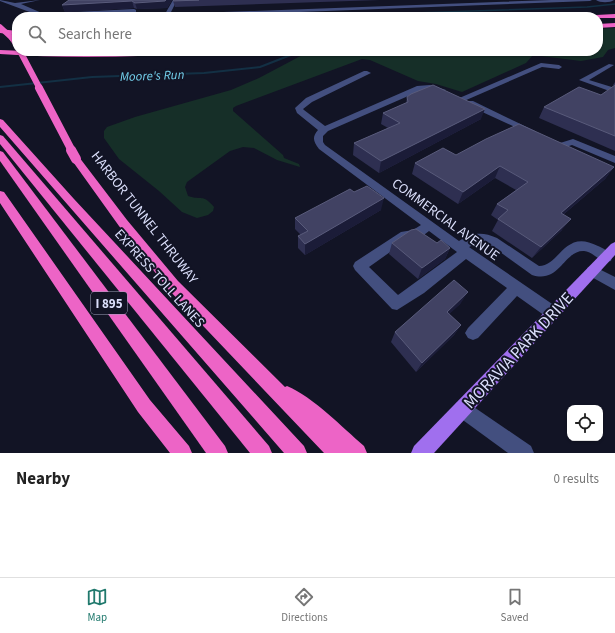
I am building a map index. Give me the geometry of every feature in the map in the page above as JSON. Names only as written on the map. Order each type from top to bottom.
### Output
[{"type":"highway","points":[[603,17],[615,16]]},
{"type":"highway","points":[[603,26],[615,25]]},
{"type":"highway","points":[[0,27],[12,38]]},
{"type":"highway","points":[[0,31],[12,32]]},
{"type":"highway","points":[[0,37],[12,38]]},
{"type":"highway","points":[[0,45],[12,46]]},
{"type":"highway","points":[[0,52],[12,53]]},
{"type":"highway","name":"HARBOR TUNNEL THRUWAY","points":[[23,56],[76,159],[123,223],[174,285],[270,386],[337,453]]},
{"type":"highway","name":"EXPRESS TOLL LANES","points":[[0,122],[70,202],[297,453]]},
{"type":"highway","points":[[0,138],[262,453]]},
{"type":"highway","name":"I 895","points":[[0,154],[218,453]]},
{"type":"highway","name":"I 895","points":[[0,196],[144,406],[182,453]]},
{"type":"highway","points":[[270,386],[289,396],[313,414],[357,453]]},
{"type":"highway","points":[[144,406],[174,453]]},
{"type":"main road","name":"MORAVIA PARK DRIVE","points":[[421,453],[610,252]]},
{"type":"street","points":[[0,0],[16,4],[36,12]]},
{"type":"street","points":[[16,4],[38,0]]},
{"type":"street","points":[[169,12],[175,0]]},
{"type":"street","points":[[226,12],[590,0]]},
{"type":"street","points":[[598,0],[612,0]]},
{"type":"street","points":[[282,11],[280,6],[379,2]]},
{"type":"street","points":[[183,12],[269,6]]},
{"type":"street","points":[[455,96],[541,65],[559,67]]},
{"type":"street","points":[[611,65],[583,80],[615,91]]},
{"type":"street","points":[[367,73],[309,100],[299,108],[324,130],[420,88],[438,89],[542,136]]},
{"type":"street","points":[[509,131],[522,126]]},
{"type":"street","name":"COMMERCIAL AVENUE","points":[[324,130],[317,137],[318,142],[322,147],[462,250],[553,313]]},
{"type":"street","points":[[615,160],[573,142],[560,144],[615,169]]},
{"type":"street","points":[[429,225],[416,235],[405,235],[360,266],[397,304],[419,289],[476,236],[493,240],[537,271],[543,272],[548,270],[568,252],[576,247],[583,246],[610,252]]},
{"type":"street","points":[[593,271],[615,284]]},
{"type":"street","points":[[473,333],[516,288]]},
{"type":"street","points":[[462,409],[524,453]]},
{"type":"green space","points":[[615,28],[615,48],[608,50],[603,57],[581,61],[541,56],[603,56],[603,29]]},
{"type":"green space","points":[[301,56],[532,56],[526,63],[462,92],[436,84],[418,81],[370,60],[362,59],[236,106],[233,108],[233,111],[283,155],[284,158],[299,164],[300,167],[277,160],[254,148],[243,147],[230,151],[187,182],[185,187],[188,196],[207,200],[214,207],[213,211],[208,215],[197,218],[182,212],[159,191],[119,159],[104,138],[104,131],[107,127],[135,117],[231,90],[259,78]]},
{"type":"building","points":[[69,0],[166,0],[135,3],[132,1],[62,5]]},
{"type":"building","points":[[174,0],[199,0],[173,1]]},
{"type":"building","points":[[433,85],[485,109],[381,161],[354,143],[400,123],[383,113],[408,102],[407,97],[411,94]]},
{"type":"building","points":[[615,85],[615,136],[544,107],[579,87],[601,95]]},
{"type":"building","points":[[519,124],[614,167],[561,213],[571,219],[541,247],[498,219],[508,210],[497,204],[528,182],[500,166],[463,192],[415,163],[443,148],[456,155]]},
{"type":"building","points":[[367,186],[384,198],[305,244],[298,236],[308,231],[295,218],[350,189],[354,192]]},
{"type":"building","points":[[416,229],[437,243],[441,240],[450,248],[422,268],[392,243],[411,230]]},
{"type":"building","points":[[454,280],[468,292],[447,312],[461,325],[422,363],[395,332]]},
{"type":"waterway","name":"Moore's Run","points":[[442,12],[587,7],[615,4]]},
{"type":"waterway","name":"Moore's Run","points":[[0,87],[92,77],[204,73],[260,67],[288,56]]}]
